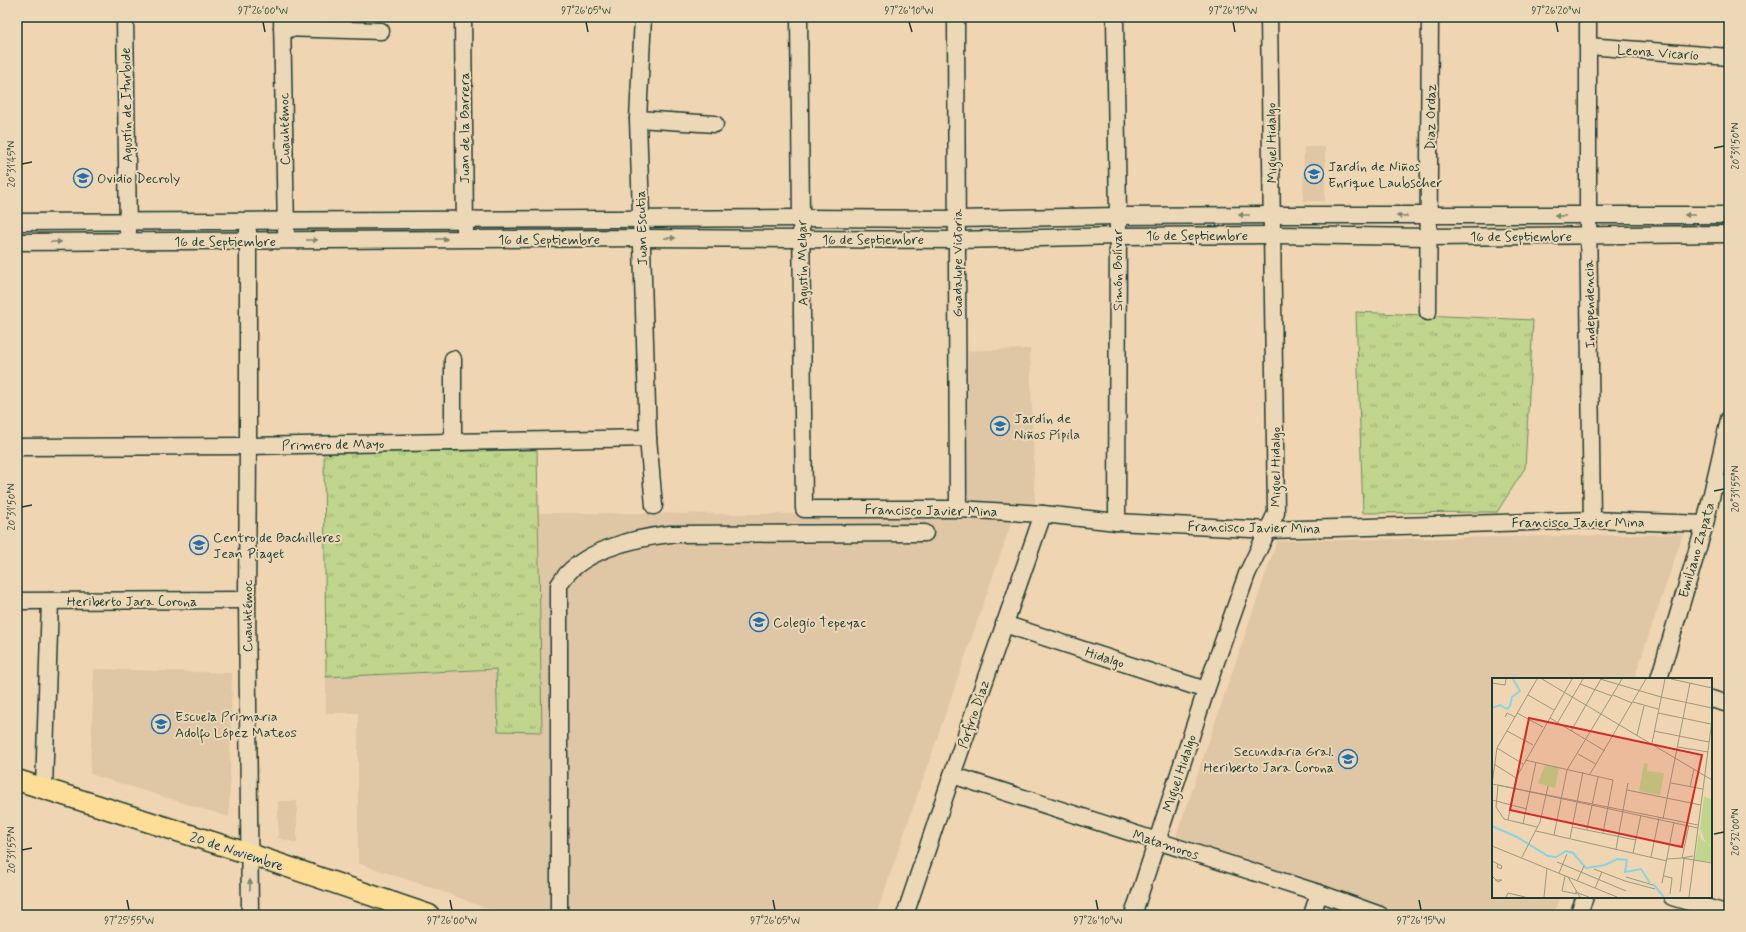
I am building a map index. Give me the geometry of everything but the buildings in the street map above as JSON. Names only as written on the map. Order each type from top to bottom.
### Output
[{"type":"main road","name":"20 de Noviembre","points":[[27,785],[250,854],[429,915]]},
{"type":"street","name":"Agustín de Iturbide","points":[[125,17],[128,242]]},
{"type":"street","name":"Juan de la Barrera","points":[[463,17],[465,239]]},
{"type":"street","name":"Juan Escutia","points":[[643,17],[638,118],[648,438],[654,506]]},
{"type":"street","name":"Agustín Melgar","points":[[799,17],[804,509]]},
{"type":"street","name":"Guadalupe Victoria","points":[[956,17],[958,509]]},
{"type":"street","name":"Simón Bolívar","points":[[1115,17],[1118,216],[1117,522]]},
{"type":"street","name":"Miguel Hidalgo","points":[[1133,915],[1206,690],[1247,574],[1276,513],[1272,235],[1273,215],[1269,17]]},
{"type":"street","name":"Diaz Ordaz","points":[[1428,312],[1430,17]]},
{"type":"street","name":"Independencia","points":[[1588,17],[1588,235],[1592,520]]},
{"type":"street","points":[[282,23],[381,31]]},
{"type":"street","name":"Cuauhtémoc","points":[[282,23],[286,240]]},
{"type":"street","name":"Leona Vicario","points":[[1588,46],[1729,57]]},
{"type":"street","points":[[638,118],[715,124]]},
{"type":"street","name":"16 de Septiembre","points":[[17,222],[802,218],[957,219],[1273,215],[1729,215]]},
{"type":"street","name":"Cuauhtémoc","points":[[248,221],[247,600],[250,915]]},
{"type":"street","name":"16 de Septiembre","points":[[17,242],[642,238],[958,240],[1118,236],[1729,234]]},
{"type":"street","points":[[453,359],[453,442]]},
{"type":"street","name":"Emiliano Zapata","points":[[1658,678],[1705,524],[1722,483],[1729,419]]},
{"type":"street","name":"Primero de Mayo","points":[[17,447],[248,446],[648,438]]},
{"type":"street","name":"Francisco Javier Mina","points":[[804,509],[958,509],[1043,514],[1117,522],[1269,530],[1592,520],[1705,524]]},
{"type":"street","name":"Porfirio Díaz","points":[[905,915],[1043,514]]},
{"type":"street","points":[[559,915],[558,585],[564,575],[596,553],[644,537],[670,534],[925,533]]},
{"type":"street","name":"Heriberto Jara Corona","points":[[17,601],[247,600]]},
{"type":"street","name":"20 de Noviembre","points":[[27,785],[50,601]]},
{"type":"street","name":"Hidalgo","points":[[1004,624],[1206,690]]},
{"type":"street","points":[[1712,699],[1729,704]]},
{"type":"street","name":"Matamoros","points":[[952,775],[1319,893],[1380,915]]},
{"type":"street","points":[[1312,915],[1319,893]]},
{"type":"street","points":[[1578,915],[1585,898]]},
{"type":"street","points":[[1675,898],[1729,914]]},
{"type":"shaded area","name":"Jardín de Niños Enrique Laubscher","points":[[1304,147],[1325,147],[1325,201],[1303,201]]},
{"type":"shaded area","name":"Jardín de Niños Pípila","points":[[1030,349],[1035,504],[967,501],[968,351]]},
{"type":"shaded area","name":"Colegio Tepeyac","points":[[539,513],[1014,515],[876,915],[503,915],[447,893],[358,863],[358,713],[326,713],[326,677],[496,669],[499,731],[542,732]]},
{"type":"shaded area","name":"Secundaria Gral. Heriberto Jara Corona","points":[[1683,534],[1634,678],[1492,678],[1492,898],[1560,898],[1554,915],[1410,915],[1175,840],[1277,541]]},
{"type":"shaded area","name":"Escuela Primaria Adolfo López Mateos","points":[[94,669],[232,673],[229,817],[90,774]]},
{"type":"shaded area","points":[[278,801],[297,801],[297,843],[278,838]]},
{"type":"green space","points":[[1356,312],[1533,320],[1525,468],[1497,512],[1363,513]]},
{"type":"green space","points":[[537,450],[542,732],[498,731],[496,669],[326,677],[324,453]]},
{"type":"place","name":"Jardín de Niños Enrique Laubscher","points":[[1314,174]]},
{"type":"place","name":"Ovidio Decroly","points":[[83,178]]},
{"type":"place","name":"Jardín de Niños Pípila","points":[[1000,426]]},
{"type":"place","name":"Centro de Bachilleres Jean Piaget","points":[[199,545]]},
{"type":"place","name":"Colegio Tepeyac","points":[[759,622]]},
{"type":"place","name":"Escuela Primaria Adolfo López Mateos","points":[[161,724]]},
{"type":"place","name":"Secundaria Gral. Heriberto Jara Corona","points":[[1348,759]]}]
